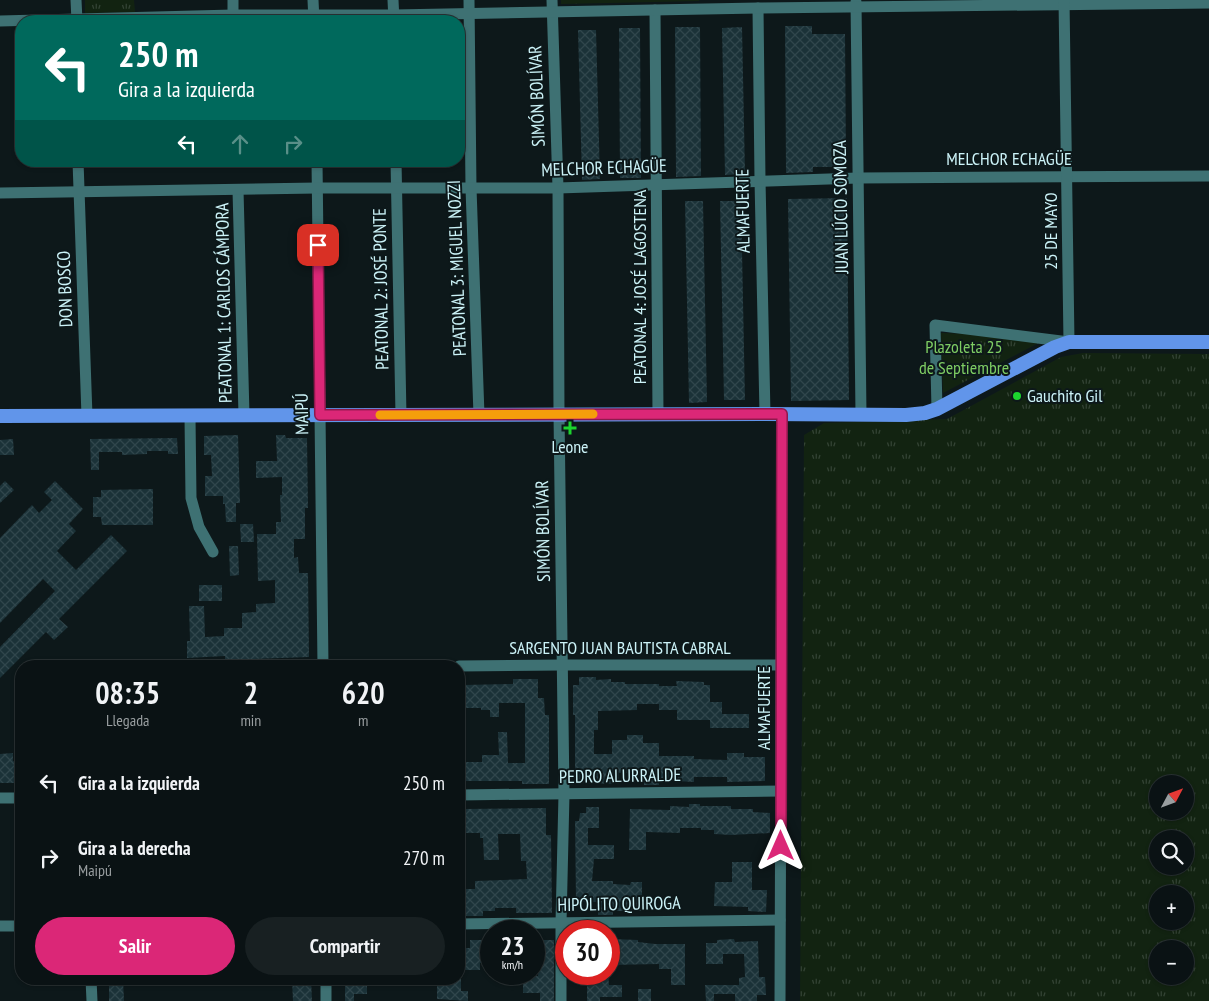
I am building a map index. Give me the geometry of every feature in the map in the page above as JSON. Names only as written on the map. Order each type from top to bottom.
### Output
[{"type":"main road","points":[[0,416],[912,415],[937,409],[1054,347],[1069,342],[1209,342]]},
{"type":"street","points":[[76,0],[77,15]]},
{"type":"street","points":[[233,0],[233,15]]},
{"type":"street","points":[[313,0],[314,15]]},
{"type":"street","points":[[394,0],[394,15]]},
{"type":"street","name":"PEATONAL 3: MIGUEL NOZZI","points":[[469,0],[471,188],[479,415]]},
{"type":"street","name":"SIMÓN BOLÍVAR","points":[[552,0],[558,188],[564,794],[560,920]]},
{"type":"street","name":"25 DE MAYO","points":[[1065,3],[1069,342]]},
{"type":"street","points":[[451,15],[655,10],[704,5],[758,8],[856,4],[1209,3]]},
{"type":"street","name":"JUAN LÚCIO SOMOZA","points":[[856,4],[862,414]]},
{"type":"street","name":"ALMAFUERTE","points":[[758,8],[765,414]]},
{"type":"street","name":"PEATONAL 4: JOSÉ LAGOSTENA","points":[[655,10],[658,414]]},
{"type":"street","points":[[0,21],[15,21]]},
{"type":"street","name":"DON BOSCO","points":[[78,167],[87,416]]},
{"type":"street","name":"MAIPÚ","points":[[317,167],[323,660]]},
{"type":"street","name":"PEATONAL 2: JOSÉ PONTE","points":[[396,167],[400,415]]},
{"type":"street","name":"MELCHOR ECHAGÜE","points":[[0,193],[317,188],[558,188],[858,178],[1209,176]]},
{"type":"street","name":"PEATONAL 1: CARLOS CÁMPORA","points":[[238,190],[244,415]]},
{"type":"street","points":[[937,409],[935,325],[1069,342]]},
{"type":"street","name":"ALMAFUERTE","points":[[780,1001],[782,414]]},
{"type":"street","points":[[190,417],[191,498],[199,527],[213,552]]},
{"type":"street","name":"SARGENTO JUAN BAUTISTA CABRAL","points":[[465,666],[562,664],[781,665]]},
{"type":"street","name":"PEDRO ALURRALDE","points":[[465,795],[781,791]]},
{"type":"street","points":[[0,798],[15,798]]},
{"type":"street","name":"HIPÓLITO QUIROGA","points":[[620,922],[780,920]]},
{"type":"street","name":"HIPÓLITO QUIROGA","points":[[465,924],[555,923]]},
{"type":"street","points":[[0,926],[15,926]]},
{"type":"street","points":[[91,985],[92,1001]]},
{"type":"street","points":[[326,985],[326,1001]]},
{"type":"street","name":"SIMÓN BOLÍVAR","points":[[562,985],[562,1001]]},
{"type":"green space","points":[[85,0],[134,0],[135,12],[85,13]]},
{"type":"green space","points":[[561,0],[699,0],[699,1],[561,4]]},
{"type":"green space","name":"Plazoleta 25 de Septiembre","points":[[941,333],[1050,337],[943,393]]},
{"type":"green space","points":[[1083,353],[1209,354],[1209,1001],[800,1001],[804,435],[824,423],[947,419],[1061,357]]},
{"type":"building","points":[[785,26],[812,26],[812,34],[845,34],[846,167],[813,167],[813,172],[786,173]]},
{"type":"building","points":[[675,27],[700,27],[701,176],[676,177]]},
{"type":"building","points":[[742,27],[745,174],[725,175],[722,28]]},
{"type":"building","points":[[619,28],[640,28],[641,178],[620,178]]},
{"type":"building","points":[[578,30],[596,30],[600,179],[582,180]]},
{"type":"building","points":[[847,198],[849,400],[791,401],[788,199]]},
{"type":"building","points":[[685,201],[703,201],[707,402],[689,403]]},
{"type":"building","points":[[720,201],[741,201],[745,400],[724,400]]},
{"type":"building","points":[[238,435],[240,503],[236,503],[236,522],[226,522],[223,496],[205,496],[205,476],[212,476],[211,455],[204,455],[204,436]]},
{"type":"building","points":[[276,435],[285,435],[286,438],[307,438],[308,508],[305,508],[305,539],[294,539],[294,558],[298,557],[299,573],[308,573],[309,657],[225,660],[225,656],[187,658],[187,641],[190,641],[189,606],[204,606],[205,637],[224,636],[224,628],[242,628],[242,613],[256,612],[256,604],[275,603],[275,580],[258,581],[257,534],[276,534],[276,522],[281,522],[280,495],[282,495],[282,477],[256,478],[256,461],[277,461]]},
{"type":"building","points":[[177,438],[178,454],[168,454],[168,451],[147,451],[147,454],[122,455],[122,452],[99,452],[99,470],[91,470],[90,439]]},
{"type":"building","points":[[13,439],[14,455],[0,455],[0,440]]},
{"type":"building","points":[[5,481],[14,490],[0,503],[0,486]]},
{"type":"building","points":[[55,481],[83,509],[69,524],[76,531],[57,551],[76,570],[111,535],[127,551],[59,619],[68,627],[54,640],[46,632],[18,660],[15,660],[15,663],[0,678],[0,647],[55,591],[43,579],[0,623],[0,538],[32,505],[39,513],[52,500],[44,492]]},
{"type":"building","points":[[153,489],[153,525],[102,525],[101,517],[93,517],[93,497],[101,497],[101,490]]},
{"type":"building","points":[[240,524],[253,524],[254,542],[241,542]]},
{"type":"building","points":[[229,546],[238,546],[239,575],[230,576]]},
{"type":"building","points":[[199,585],[222,585],[222,601],[199,601]]},
{"type":"building","points":[[579,677],[596,677],[596,680],[611,679],[611,682],[625,682],[625,684],[659,684],[659,686],[677,686],[676,681],[704,682],[704,685],[710,685],[710,702],[722,702],[722,714],[749,714],[749,728],[710,728],[710,720],[677,720],[677,710],[659,710],[659,704],[637,704],[637,710],[598,711],[598,730],[594,730],[594,754],[612,754],[612,740],[627,740],[627,735],[643,735],[643,743],[659,743],[659,756],[694,756],[694,759],[727,760],[727,753],[744,753],[744,757],[765,757],[765,781],[727,782],[727,777],[694,777],[694,782],[659,780],[659,785],[644,785],[644,778],[637,779],[637,773],[619,773],[619,784],[580,783],[575,776],[575,715],[573,715],[573,685],[579,685]]},
{"type":"building","points":[[513,679],[538,679],[538,698],[544,698],[545,715],[549,715],[549,784],[522,784],[522,781],[465,781],[465,762],[482,762],[482,755],[499,755],[498,732],[507,732],[508,763],[525,763],[525,703],[499,703],[499,717],[490,717],[490,710],[465,708],[465,685],[513,684]]},
{"type":"building","points":[[13,753],[15,783],[0,783],[0,754]]},
{"type":"building","points":[[689,804],[731,806],[731,809],[753,809],[753,812],[770,813],[770,833],[714,834],[714,830],[701,830],[701,828],[680,828],[680,833],[646,832],[646,850],[629,850],[630,809],[670,810],[670,806],[689,807]]},
{"type":"building","points":[[586,807],[599,807],[599,828],[588,828],[588,845],[614,845],[614,859],[594,859],[592,881],[613,881],[613,884],[630,885],[631,882],[642,882],[642,898],[646,898],[646,911],[613,911],[613,915],[598,915],[598,902],[576,902],[575,821],[579,821],[580,813],[586,813]]},
{"type":"building","points":[[546,808],[546,835],[551,835],[552,913],[516,913],[516,908],[495,908],[495,911],[483,911],[483,916],[466,916],[465,889],[475,889],[475,881],[527,879],[526,861],[521,861],[520,834],[498,834],[499,860],[484,860],[483,838],[480,838],[480,833],[465,833],[465,809]]},
{"type":"building","points":[[732,862],[752,862],[752,890],[767,890],[766,912],[748,911],[748,907],[714,906],[715,882],[732,882]]},
{"type":"building","points":[[620,939],[638,940],[638,942],[655,944],[685,944],[685,985],[671,985],[671,969],[659,969],[659,964],[620,965]]},
{"type":"building","points":[[734,939],[735,942],[758,941],[759,977],[765,977],[766,995],[757,995],[757,1001],[735,1001],[735,994],[714,994],[714,1001],[706,1001],[705,985],[739,985],[739,978],[745,977],[744,954],[723,954],[723,964],[706,964],[706,943],[717,943],[717,940]]},
{"type":"building","points":[[470,940],[480,940],[480,970],[465,970],[465,948],[470,948]]},
{"type":"building","points":[[545,940],[554,940],[554,1001],[540,1001],[540,993],[523,993],[523,985],[545,985]]},
{"type":"building","points":[[109,985],[123,985],[124,1001],[109,1001]]},
{"type":"building","points":[[292,985],[311,985],[312,1001],[293,1001]]},
{"type":"building","points":[[345,985],[367,985],[367,994],[354,994],[354,1001],[345,1001]]},
{"type":"building","points":[[437,985],[461,985],[461,991],[468,991],[468,1001],[437,999]]},
{"type":"building","points":[[587,985],[622,985],[622,997],[600,997],[600,1001],[587,1001]]},
{"type":"building","points":[[638,989],[651,989],[651,1001],[638,1001]]},
{"type":"slow traffic","points":[[380,415],[593,414]]},
{"type":"place","name":"Gauchito Gil","points":[[1017,396]]},
{"type":"place","name":"Leone","points":[[570,428]]},
{"type":"route","points":[[318,245],[320,415],[782,414],[781,846]]}]
